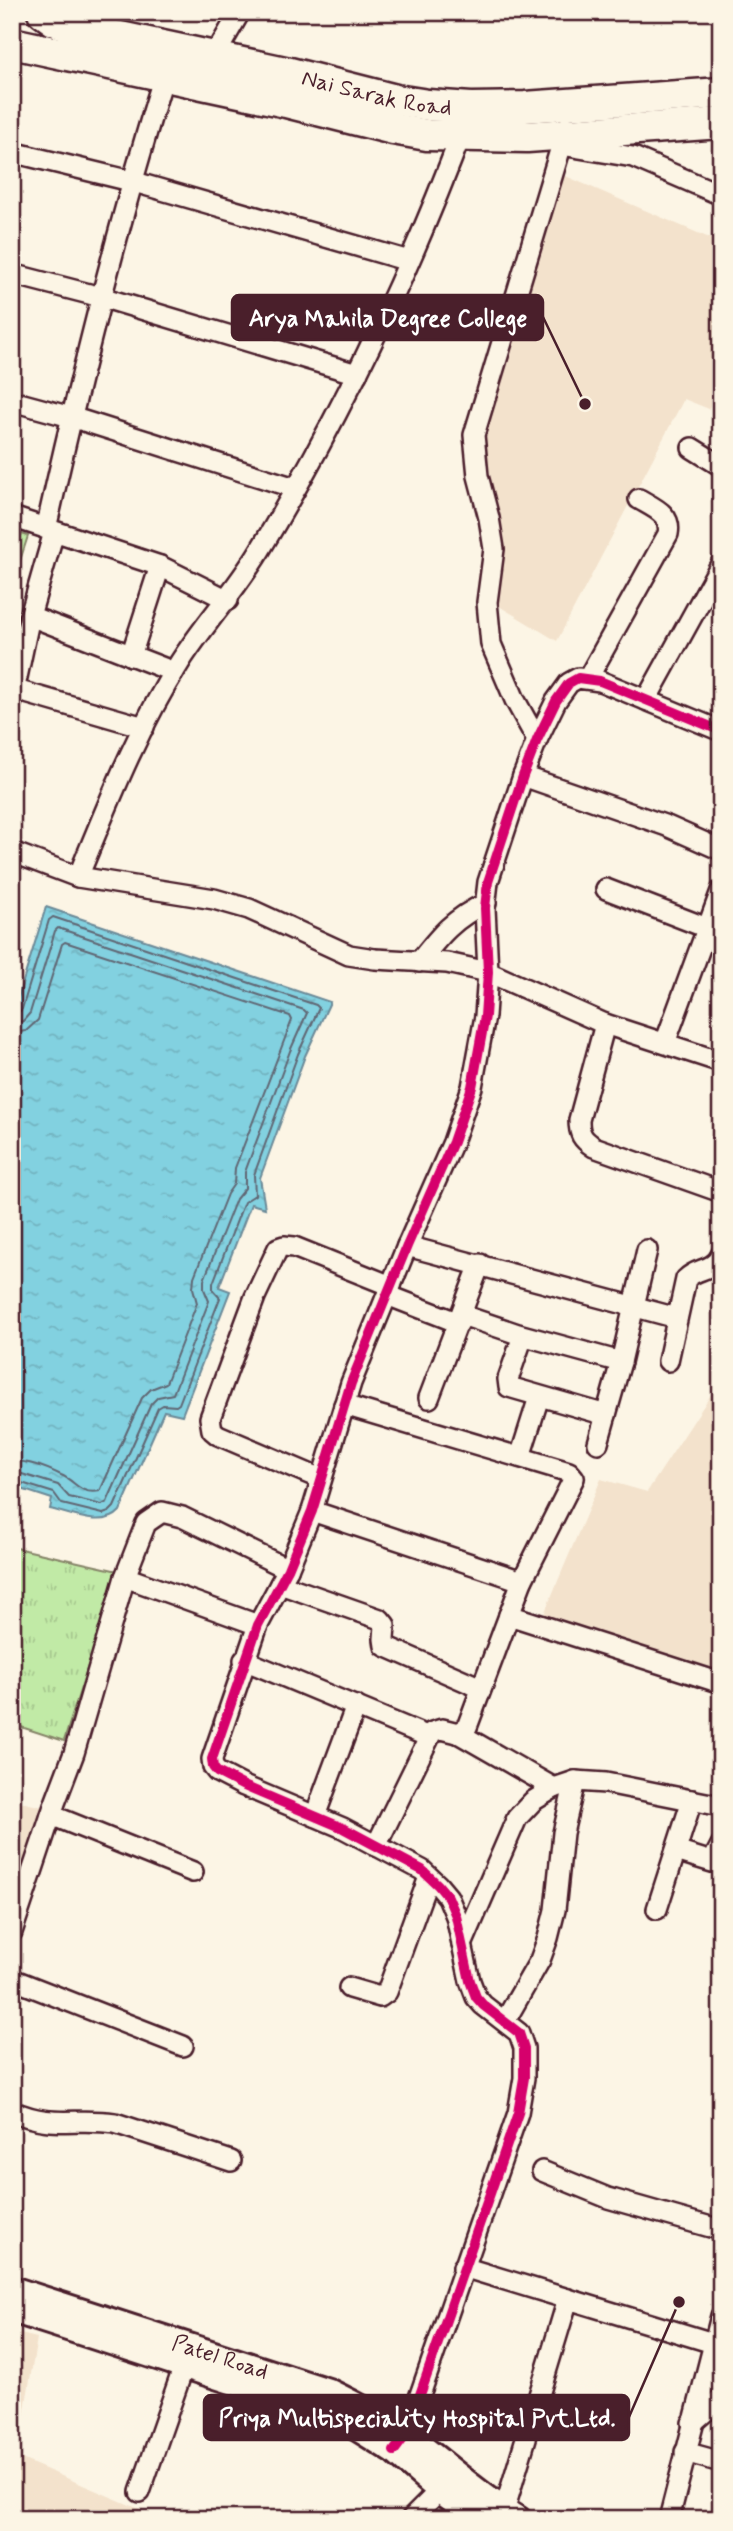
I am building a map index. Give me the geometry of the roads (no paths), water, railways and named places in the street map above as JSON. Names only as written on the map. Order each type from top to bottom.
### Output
[{"type":"main road","name":"Nai Sarak Road","points":[[43,12],[68,26],[428,105],[471,108],[575,104],[721,93]]},
{"type":"main road","name":"Nai Sarak Road","points":[[12,43],[427,135],[563,139],[721,123]]},
{"type":"main road","points":[[677,97],[679,127]]},
{"type":"street","points":[[214,57],[240,12]]},
{"type":"street","points":[[144,727],[13,693],[50,530],[71,417],[131,181],[164,76]]},
{"type":"street","points":[[537,740],[515,700],[491,644],[487,602],[494,549],[478,475],[474,435],[575,104]]},
{"type":"street","points":[[78,877],[135,744],[174,672],[191,645],[228,600],[261,549],[357,374],[408,261],[471,108]]},
{"type":"street","points":[[563,139],[634,157],[721,195]]},
{"type":"street","points":[[12,152],[131,181],[408,261]]},
{"type":"street","points":[[12,274],[357,374]]},
{"type":"street","points":[[12,401],[295,488]]},
{"type":"street","points":[[692,448],[721,466]]},
{"type":"street","points":[[588,678],[668,534],[667,519],[639,499]]},
{"type":"street","points":[[12,517],[160,566],[228,600]]},
{"type":"street","points":[[646,700],[721,564]]},
{"type":"street","points":[[131,656],[160,566]]},
{"type":"street","points":[[30,616],[174,672]]},
{"type":"street","points":[[400,2443],[518,2113],[524,2078],[524,2048],[519,2033],[483,2006],[476,1997],[456,1916],[448,1898],[422,1870],[315,1816],[217,1772],[213,1767],[214,1747],[258,1625],[284,1576],[312,1511],[344,1405],[407,1247],[453,1142],[471,1087],[485,1016],[488,972],[486,903],[491,872],[523,776],[556,701],[569,683],[578,678],[588,678],[721,731]]},
{"type":"street","points":[[523,776],[667,826],[721,850]]},
{"type":"street","points":[[12,852],[78,877],[214,899],[249,909],[348,955],[447,963],[488,972],[605,1024],[721,1062]]},
{"type":"street","points":[[606,889],[714,931]]},
{"type":"street","points":[[665,1043],[714,931],[721,891]]},
{"type":"street","points":[[419,962],[442,932],[456,919],[486,903]]},
{"type":"street","points":[[605,1024],[579,1120],[583,1139],[594,1147],[721,1192]]},
{"type":"street","points":[[321,1479],[218,1435],[212,1430],[210,1418],[255,1297],[278,1248],[294,1247],[309,1252],[389,1291],[460,1319],[621,1362]]},
{"type":"street","points":[[407,1247],[480,1264],[677,1318]]},
{"type":"street","points":[[598,1443],[621,1362],[647,1250]]},
{"type":"street","points":[[668,1362],[686,1279],[690,1274],[712,1267],[721,1255]]},
{"type":"street","points":[[429,1398],[480,1264]]},
{"type":"street","points":[[523,1336],[508,1385],[539,1397],[606,1415]]},
{"type":"street","points":[[520,1457],[539,1397]]},
{"type":"street","points":[[344,1405],[569,1472],[574,1478],[522,1581],[467,1727],[458,1733]]},
{"type":"street","points":[[312,1511],[522,1581]]},
{"type":"street","points":[[12,1932],[74,1753],[125,1577],[146,1523],[162,1512],[182,1517],[284,1576],[380,1619],[385,1625],[385,1646],[481,1688]]},
{"type":"street","points":[[125,1577],[258,1625]]},
{"type":"street","points":[[509,1615],[721,1683]]},
{"type":"street","points":[[244,1660],[429,1737]]},
{"type":"street","points":[[315,1816],[355,1706]]},
{"type":"street","points":[[376,1846],[432,1732],[442,1729],[458,1733],[554,1788]]},
{"type":"street","points":[[505,2021],[540,1961],[548,1938],[555,1910],[563,1833],[575,1782]]},
{"type":"street","points":[[462,1945],[517,1818],[533,1801],[554,1788],[575,1782],[606,1783],[721,1805]]},
{"type":"street","points":[[657,1909],[692,1800]]},
{"type":"street","points":[[51,1815],[193,1872]]},
{"type":"street","points":[[676,1851],[712,1862],[721,1845]]},
{"type":"street","points":[[349,1988],[380,1997],[387,1992],[429,1877]]},
{"type":"street","points":[[12,1979],[183,2046]]},
{"type":"street","points":[[12,2111],[47,2122],[115,2123],[230,2161]]},
{"type":"street","points":[[542,2171],[608,2198],[721,2230]]},
{"type":"street","points":[[463,2267],[713,2343]]},
{"type":"street","name":"Patel Road","points":[[12,2289],[325,2400]]},
{"type":"street","points":[[507,2516],[568,2299]]},
{"type":"street","name":"Patel Road","points":[[12,2310],[184,2366],[325,2400],[359,2405],[447,2482],[480,2519]]},
{"type":"street","points":[[669,2519],[721,2316]]},
{"type":"street","points":[[139,2492],[184,2366]]},
{"type":"street","points":[[692,2423],[721,2398]]},
{"type":"street","points":[[685,2452],[721,2462]]},
{"type":"street","points":[[411,2519],[447,2482]]},
{"type":"street","name":"Patel Road","points":[[447,2482],[507,2516]]},
{"type":"water","points":[[46,907],[330,1002],[305,1056],[260,1178],[265,1208],[251,1204],[219,1287],[230,1291],[182,1415],[164,1411],[120,1511],[105,1519],[96,1520],[50,1509],[52,1499],[12,1486],[12,1017]]},
{"type":"place","name":"Arya Mahila Degree College","points":[[585,404]]},
{"type":"place","name":"Priya Multispeciality Hospital Pvt.Ltd.","points":[[679,2302]]}]
